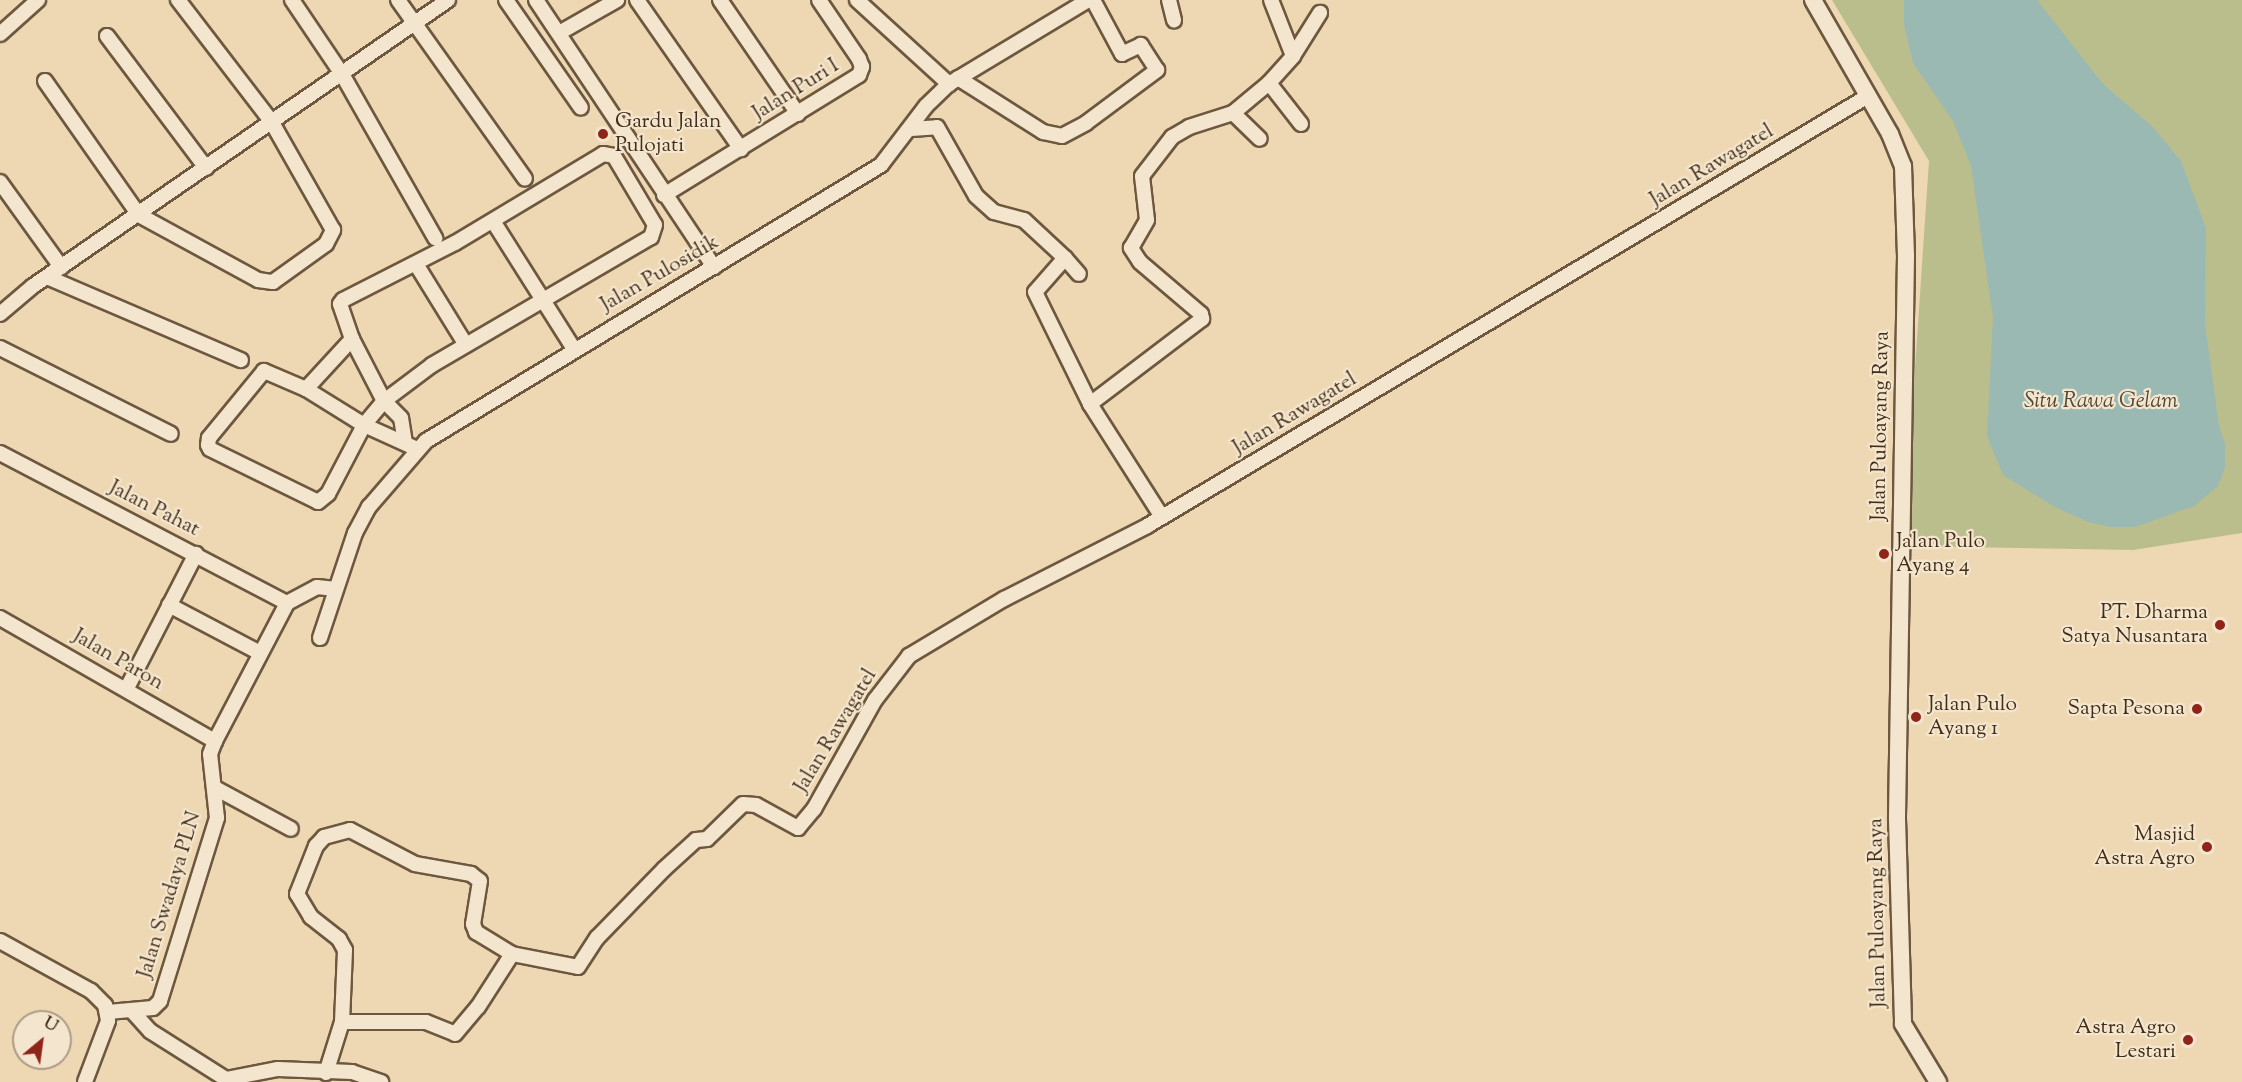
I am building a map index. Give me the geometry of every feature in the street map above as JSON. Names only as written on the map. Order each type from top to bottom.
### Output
[{"type":"street","points":[[0,33],[38,0]]},
{"type":"street","points":[[45,81],[140,215],[258,280],[273,282],[326,244],[333,230],[271,122],[178,0]]},
{"type":"street","points":[[292,0],[342,74],[435,238]]},
{"type":"street","points":[[398,0],[525,179]]},
{"type":"street","points":[[0,314],[61,267],[140,215],[448,0]]},
{"type":"street","points":[[506,0],[581,108]]},
{"type":"street","points":[[536,0],[714,267]]},
{"type":"street","points":[[559,33],[617,0]]},
{"type":"street","name":"Jalan Puri I","points":[[638,0],[741,149]]},
{"type":"street","points":[[720,0],[798,114]]},
{"type":"street","name":"Jalan Puri I","points":[[664,195],[859,75],[862,67],[819,0]]},
{"type":"street","points":[[857,0],[953,81],[1028,124],[1062,136],[1157,70],[1141,45],[1122,54],[1093,0]]},
{"type":"street","name":"Jalan Pulosidik","points":[[320,638],[355,533],[369,507],[411,446],[714,267],[881,165],[911,129],[926,106],[953,81],[1088,0]]},
{"type":"street","points":[[1169,0],[1174,20]]},
{"type":"street","points":[[1270,0],[1293,56]]},
{"type":"street","name":"Jalan Puloayang Raya","points":[[1813,0],[1898,151],[1905,191],[1898,819],[1903,1024],[1938,1082]]},
{"type":"street","points":[[1090,404],[1202,319],[1201,314],[1140,262],[1131,248],[1147,220],[1141,184],[1144,170],[1172,137],[1189,127],[1233,113],[1269,83],[1293,56],[1320,13]]},
{"type":"street","points":[[107,36],[206,168]]},
{"type":"street","points":[[1269,83],[1301,124]]},
{"type":"street","name":"Jalan Rawagatel","points":[[512,954],[578,967],[597,938],[664,869],[696,840],[707,839],[747,802],[794,829],[802,824],[875,700],[909,656],[1004,599],[1162,517],[1868,96]]},
{"type":"street","points":[[1233,113],[1260,139]]},
{"type":"street","points":[[911,129],[937,127],[975,196],[994,212],[1024,220],[1079,274]]},
{"type":"street","points":[[411,446],[364,425],[306,389],[268,372],[260,373],[209,438],[210,449],[318,502],[328,494],[364,425],[384,401],[466,345],[656,231],[614,156],[603,154],[494,221],[416,264],[342,300],[340,304],[351,339],[384,401],[401,418],[411,446]]},
{"type":"street","points":[[0,182],[61,267]]},
{"type":"street","points":[[494,221],[574,349]]},
{"type":"street","points":[[1065,258],[1035,292],[1090,404],[1162,517]]},
{"type":"street","points":[[416,264],[466,345]]},
{"type":"street","points":[[47,277],[241,360]]},
{"type":"street","points":[[306,389],[351,339]]},
{"type":"street","points":[[0,348],[171,434]]},
{"type":"street","name":"Jalan Pahat","points":[[0,453],[287,603]]},
{"type":"street","points":[[127,688],[196,554]]},
{"type":"street","points":[[287,603],[317,587],[336,589]]},
{"type":"street","name":"Jalan Swadaya PLN","points":[[108,1012],[133,1012],[153,1008],[162,996],[218,818],[210,754],[287,603]]},
{"type":"street","points":[[170,605],[260,653]]},
{"type":"street","name":"Jalan Paron","points":[[0,618],[127,688],[215,741]]},
{"type":"street","points":[[216,788],[291,829]]},
{"type":"street","points":[[326,1073],[342,1022],[343,944],[311,917],[297,894],[316,846],[324,837],[350,830],[415,864],[476,877],[480,885],[473,924],[476,932],[512,954],[478,1007],[455,1034],[426,1022],[342,1022]]},
{"type":"street","points":[[0,941],[91,991],[108,1012],[85,1082]]},
{"type":"street","points":[[133,1012],[150,1030],[226,1079],[352,1072],[381,1082]]},
{"type":"green space","points":[[1832,0],[2242,0],[2242,533],[2133,550],[1903,546],[1929,161]]},
{"type":"water","name":"Situ Rawa Gelam","points":[[1904,0],[2037,0],[2103,84],[2152,126],[2181,161],[2206,228],[2205,324],[2219,426],[2225,444],[2225,467],[2218,486],[2194,506],[2135,527],[2111,527],[2088,522],[2053,506],[2003,475],[1987,436],[1993,318],[1971,166],[1953,121],[1913,63],[1904,25]]},
{"type":"place","name":"Gardu Jalan Pulojati","points":[[603,134]]},
{"type":"place","name":"Jalan Pulo Ayang 4","points":[[1884,554]]},
{"type":"place","name":"PT. Dharma Satya Nusantara","points":[[2220,625]]},
{"type":"place","name":"Sapta Pesona","points":[[2197,709]]},
{"type":"place","name":"Jalan Pulo Ayang 1","points":[[1916,717]]},
{"type":"place","name":"Masjid Astra Agro","points":[[2207,847]]},
{"type":"place","name":"Astra Agro Lestari","points":[[2188,1040]]}]
